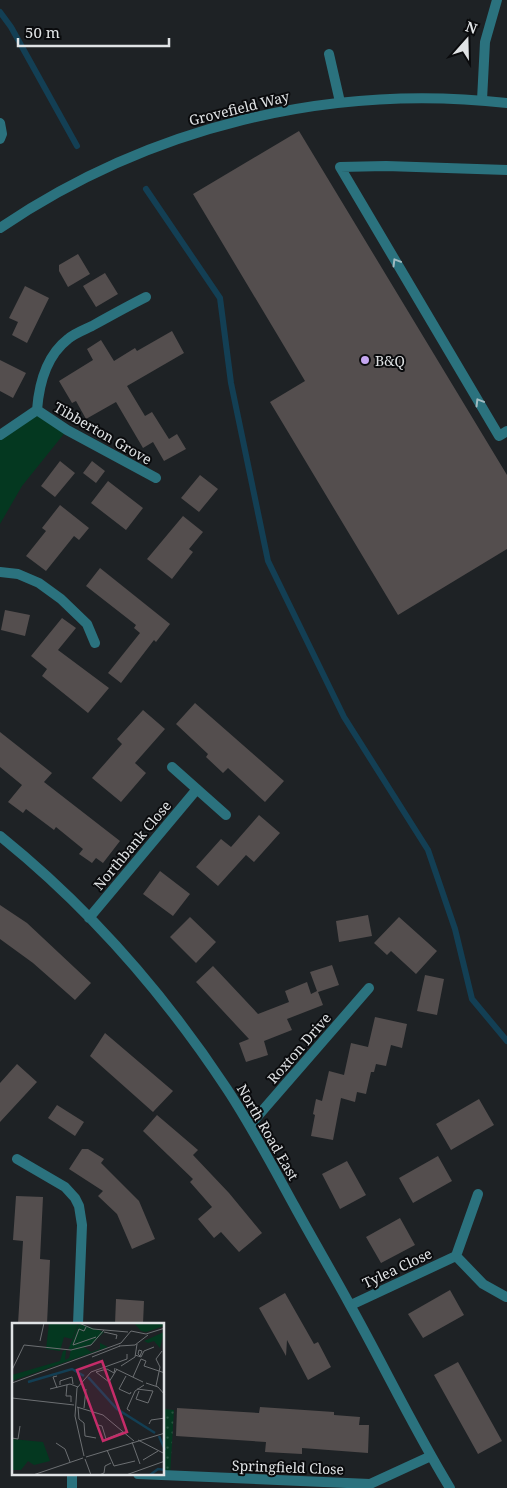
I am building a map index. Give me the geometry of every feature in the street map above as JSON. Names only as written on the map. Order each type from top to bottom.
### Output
[{"type":"street","points":[[482,100],[484,42],[497,0]]},
{"type":"street","points":[[329,54],[340,102]]},
{"type":"street","name":"Grovefield Way","points":[[0,228],[26,210],[110,165],[154,146],[246,118],[292,108],[340,102],[403,98],[482,100],[507,103]]},
{"type":"street","points":[[0,123],[2,134],[0,139]]},
{"type":"street","points":[[507,170],[386,166],[340,167],[499,436],[507,431]]},
{"type":"street","points":[[0,435],[37,410],[40,388],[47,365],[68,338],[146,297]]},
{"type":"street","name":"Tibberton Grove","points":[[37,410],[67,430],[156,478]]},
{"type":"street","points":[[0,572],[18,574],[39,583],[61,599],[87,624],[95,643]]},
{"type":"street","points":[[172,766],[226,815]]},
{"type":"street","name":"Northbank Close","points":[[89,918],[197,789]]},
{"type":"street","name":"North Road East","points":[[0,836],[47,877],[124,956],[174,1016],[221,1080],[250,1125],[351,1305],[450,1488]]},
{"type":"street","name":"Roxton Drive","points":[[250,1125],[369,988]]},
{"type":"street","points":[[18,1159],[65,1187],[75,1198],[79,1206],[82,1225],[78,1323]]},
{"type":"street","points":[[478,1194],[456,1256],[483,1284],[506,1297]]},
{"type":"street","name":"Tylea Close","points":[[351,1305],[456,1256]]},
{"type":"street","name":"Springfield Close","points":[[165,1475],[370,1484],[431,1456]]},
{"type":"green space","points":[[37,410],[67,430],[22,486],[0,524],[0,435]]},
{"type":"green space","points":[[165,1409],[174,1410],[170,1476],[165,1474]]},
{"type":"building","name":"B&Q","points":[[299,131],[507,475],[507,549],[398,615],[270,402],[305,381],[193,194]]},
{"type":"building","points":[[78,254],[90,274],[68,287],[59,271],[59,265]]},
{"type":"building","points":[[105,273],[118,294],[96,307],[83,286]]},
{"type":"building","points":[[25,286],[49,298],[27,343],[12,335],[18,322],[9,318]]},
{"type":"building","points":[[172,331],[184,353],[127,386],[145,416],[152,412],[169,439],[177,434],[186,449],[164,461],[153,442],[143,448],[116,402],[86,419],[76,401],[72,403],[59,381],[93,360],[87,349],[101,340],[114,361],[135,348],[137,351]]},
{"type":"building","points":[[0,360],[26,373],[13,398],[0,391]]},
{"type":"building","points":[[60,461],[75,473],[55,497],[41,486]]},
{"type":"building","points":[[92,461],[105,471],[96,483],[83,473]]},
{"type":"building","points":[[200,475],[218,489],[199,512],[181,498]]},
{"type":"building","points":[[108,481],[143,508],[126,530],[91,503]]},
{"type":"building","points":[[60,505],[89,528],[79,540],[74,536],[46,571],[26,556],[46,531],[42,528]]},
{"type":"building","points":[[183,516],[203,532],[189,549],[193,552],[172,579],[147,559]]},
{"type":"building","points":[[100,568],[170,624],[156,642],[154,640],[121,683],[108,673],[140,633],[134,628],[136,625],[86,586]]},
{"type":"building","points":[[5,610],[30,615],[25,636],[1,630]]},
{"type":"building","points":[[62,618],[76,628],[58,650],[109,688],[88,713],[42,676],[47,669],[31,656]]},
{"type":"building","points":[[195,703],[284,781],[265,802],[228,768],[223,773],[206,757],[208,754],[176,724]]},
{"type":"building","points":[[143,710],[165,729],[135,763],[146,773],[121,802],[92,778],[122,744],[117,739]]},
{"type":"building","points":[[0,732],[52,773],[44,782],[120,841],[103,863],[96,858],[92,863],[79,854],[83,849],[56,827],[54,830],[26,809],[23,813],[8,802],[22,785],[0,767]]},
{"type":"building","points":[[259,815],[280,833],[254,862],[246,855],[218,886],[196,867],[221,839],[231,847]]},
{"type":"building","points":[[160,871],[190,894],[173,916],[143,894]]},
{"type":"building","points":[[0,905],[27,923],[91,983],[75,1000],[33,963],[0,939]]},
{"type":"building","points":[[368,915],[372,936],[339,942],[336,921]]},
{"type":"building","points":[[190,917],[216,942],[196,963],[170,937]]},
{"type":"building","points":[[399,917],[437,951],[416,974],[391,951],[387,955],[374,943]]},
{"type":"building","points":[[332,965],[339,985],[318,992],[323,1005],[287,1019],[292,1030],[264,1041],[268,1055],[246,1062],[239,1043],[249,1039],[196,982],[213,966],[258,1014],[289,1002],[285,991],[307,982],[311,994],[317,991],[310,972]]},
{"type":"building","points":[[425,975],[444,979],[437,1015],[417,1011]]},
{"type":"building","points":[[375,1017],[407,1024],[402,1048],[391,1045],[386,1066],[376,1064],[374,1072],[371,1072],[366,1094],[357,1092],[355,1102],[341,1098],[333,1140],[311,1136],[316,1099],[322,1101],[329,1071],[344,1075],[351,1043],[368,1047]]},
{"type":"building","points":[[105,1033],[173,1091],[153,1112],[90,1056]]},
{"type":"building","points":[[17,1064],[37,1082],[0,1122],[0,1083]]},
{"type":"building","points":[[479,1099],[494,1125],[451,1150],[436,1124]]},
{"type":"building","points":[[57,1105],[84,1122],[75,1136],[48,1118]]},
{"type":"building","points":[[157,1115],[198,1150],[193,1155],[229,1193],[262,1233],[239,1252],[221,1232],[214,1238],[198,1219],[212,1207],[190,1182],[193,1179],[143,1131]]},
{"type":"building","points":[[82,1149],[88,1149],[104,1159],[101,1163],[139,1201],[155,1239],[132,1249],[117,1214],[98,1196],[103,1191],[69,1169]]},
{"type":"building","points":[[438,1156],[452,1181],[413,1203],[399,1178]]},
{"type":"building","points":[[347,1161],[366,1195],[340,1209],[322,1174]]},
{"type":"building","points":[[16,1196],[43,1197],[40,1259],[50,1260],[47,1323],[18,1323],[23,1241],[13,1240]]},
{"type":"building","points":[[400,1218],[415,1245],[381,1263],[366,1237]]},
{"type":"building","points":[[450,1290],[464,1315],[423,1338],[408,1314]]},
{"type":"building","points":[[285,1293],[314,1344],[318,1342],[331,1367],[308,1380],[287,1340],[286,1356],[259,1308]]},
{"type":"building","points":[[116,1299],[144,1301],[143,1323],[115,1323]]},
{"type":"building","points":[[458,1362],[502,1441],[478,1454],[434,1375]]},
{"type":"building","points":[[260,1407],[334,1412],[334,1415],[360,1417],[359,1425],[369,1425],[368,1453],[302,1448],[302,1454],[265,1452],[266,1442],[176,1436],[177,1408],[259,1413]]},
{"type":"waterway","points":[[0,12],[11,27],[77,146]]},
{"type":"waterway","points":[[146,189],[220,298],[231,383],[268,561],[344,717],[428,850],[455,929],[472,999],[507,1041]]},
{"type":"place","name":"B&Q","points":[[365,360]]}]
